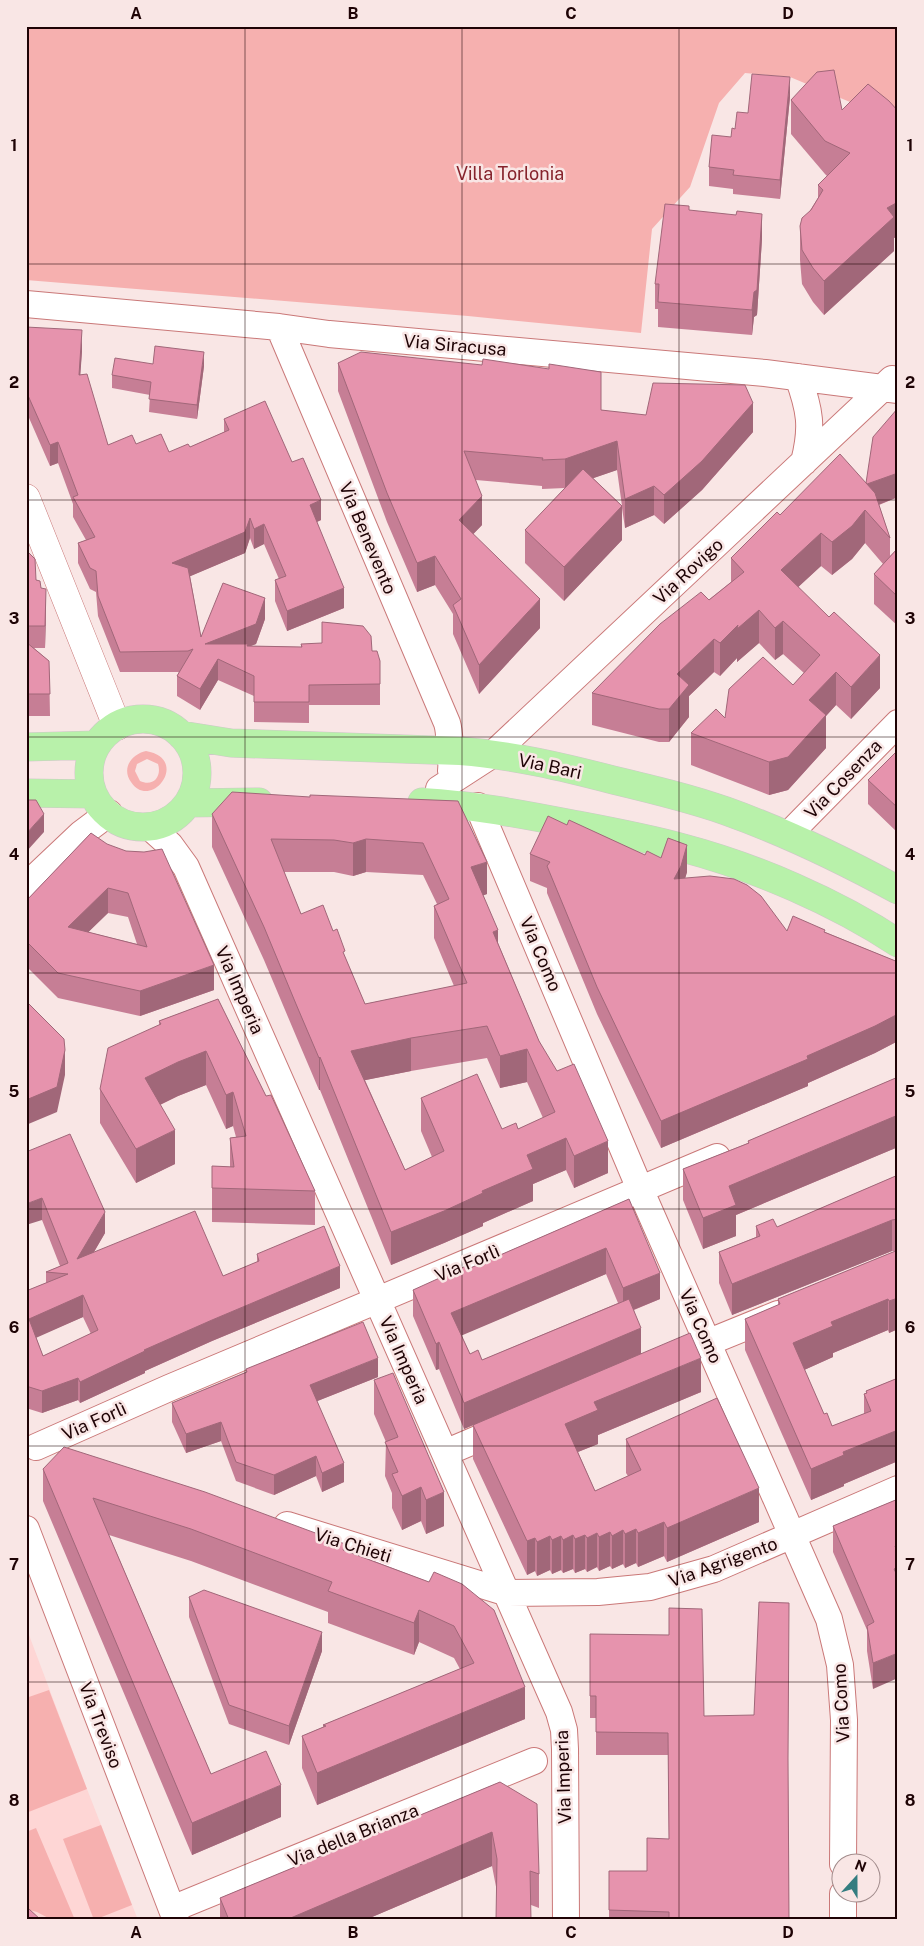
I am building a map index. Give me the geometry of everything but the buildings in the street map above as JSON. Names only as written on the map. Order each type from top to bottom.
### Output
[{"type":"main road","points":[[138,720],[147,720],[164,724],[181,735],[192,750],[196,766],[196,784],[188,802],[170,820],[150,827],[131,824],[101,803],[90,783],[90,768],[96,745],[107,732],[117,726],[138,720]]},
{"type":"main road","name":"Via Bari","points":[[181,735],[231,743],[450,750],[493,754],[574,770],[724,810],[788,835],[898,890]]},
{"type":"main road","points":[[26,747],[96,745]]},
{"type":"main road","points":[[26,793],[101,803]]},
{"type":"main road","points":[[417,797],[478,806],[642,838],[726,861],[800,890],[855,918],[898,943]]},
{"type":"main road","points":[[188,802],[287,802]]},
{"type":"street","name":"Via Siracusa","points":[[26,304],[798,377],[893,383]]},
{"type":"street","name":"Via Benevento","points":[[279,327],[450,732],[451,771],[417,797]]},
{"type":"street","points":[[798,377],[807,402],[810,423],[804,462]]},
{"type":"street","name":"Via Rovigo","points":[[417,797],[493,754],[804,462],[893,383]]},
{"type":"street","points":[[26,498],[117,726]]},
{"type":"street","name":"Via Cosenza","points":[[788,835],[898,723]]},
{"type":"street","points":[[26,886],[81,834],[101,803]]},
{"type":"street","name":"Via Como","points":[[478,806],[640,1189],[829,1619],[840,1665],[844,1720],[843,1854]]},
{"type":"street","name":"Via Imperia","points":[[150,827],[170,845],[186,868],[559,1712],[564,1730],[566,1920]]},
{"type":"street","name":"Via Forlì","points":[[31,1445],[378,1301],[735,1149]]},
{"type":"street","points":[[668,1359],[799,1306]]},
{"type":"street","points":[[444,1453],[525,1419]]},
{"type":"street","points":[[31,1445],[74,1458]]},
{"type":"street","name":"Via Agrigento","points":[[508,1593],[598,1592],[650,1587],[714,1569],[794,1536],[898,1489]]},
{"type":"street","name":"Via Chieti","points":[[261,1516],[508,1593]]},
{"type":"street","name":"Via Treviso","points":[[26,1529],[174,1914]]},
{"type":"street","name":"Via della Brianza","points":[[174,1914],[534,1761]]},
{"type":"street","points":[[843,1904],[844,1920]]},
{"type":"shaded area","points":[[26,1627],[87,1789],[138,1920],[26,1920]]},
{"type":"green space","name":"Villa Torlonia","points":[[26,26],[898,26],[898,122],[790,77],[745,73],[719,103],[690,187],[652,229],[641,333],[468,316],[26,280]]},
{"type":"green space","points":[[146,751],[159,756],[165,763],[166,772],[163,781],[148,791],[139,790],[131,782],[127,772],[132,758]],"holes":[[[147,759],[158,764],[159,773],[155,780],[149,783],[140,781],[135,771],[137,764]]]},
{"type":"green space","points":[[49,1690],[87,1789],[26,1813],[26,1698]]},
{"type":"green space","points":[[101,1825],[132,1905],[94,1920],[63,1839]]},
{"type":"green space","points":[[36,1828],[75,1920],[52,1920],[37,1912],[26,1909],[26,1832]]}]
